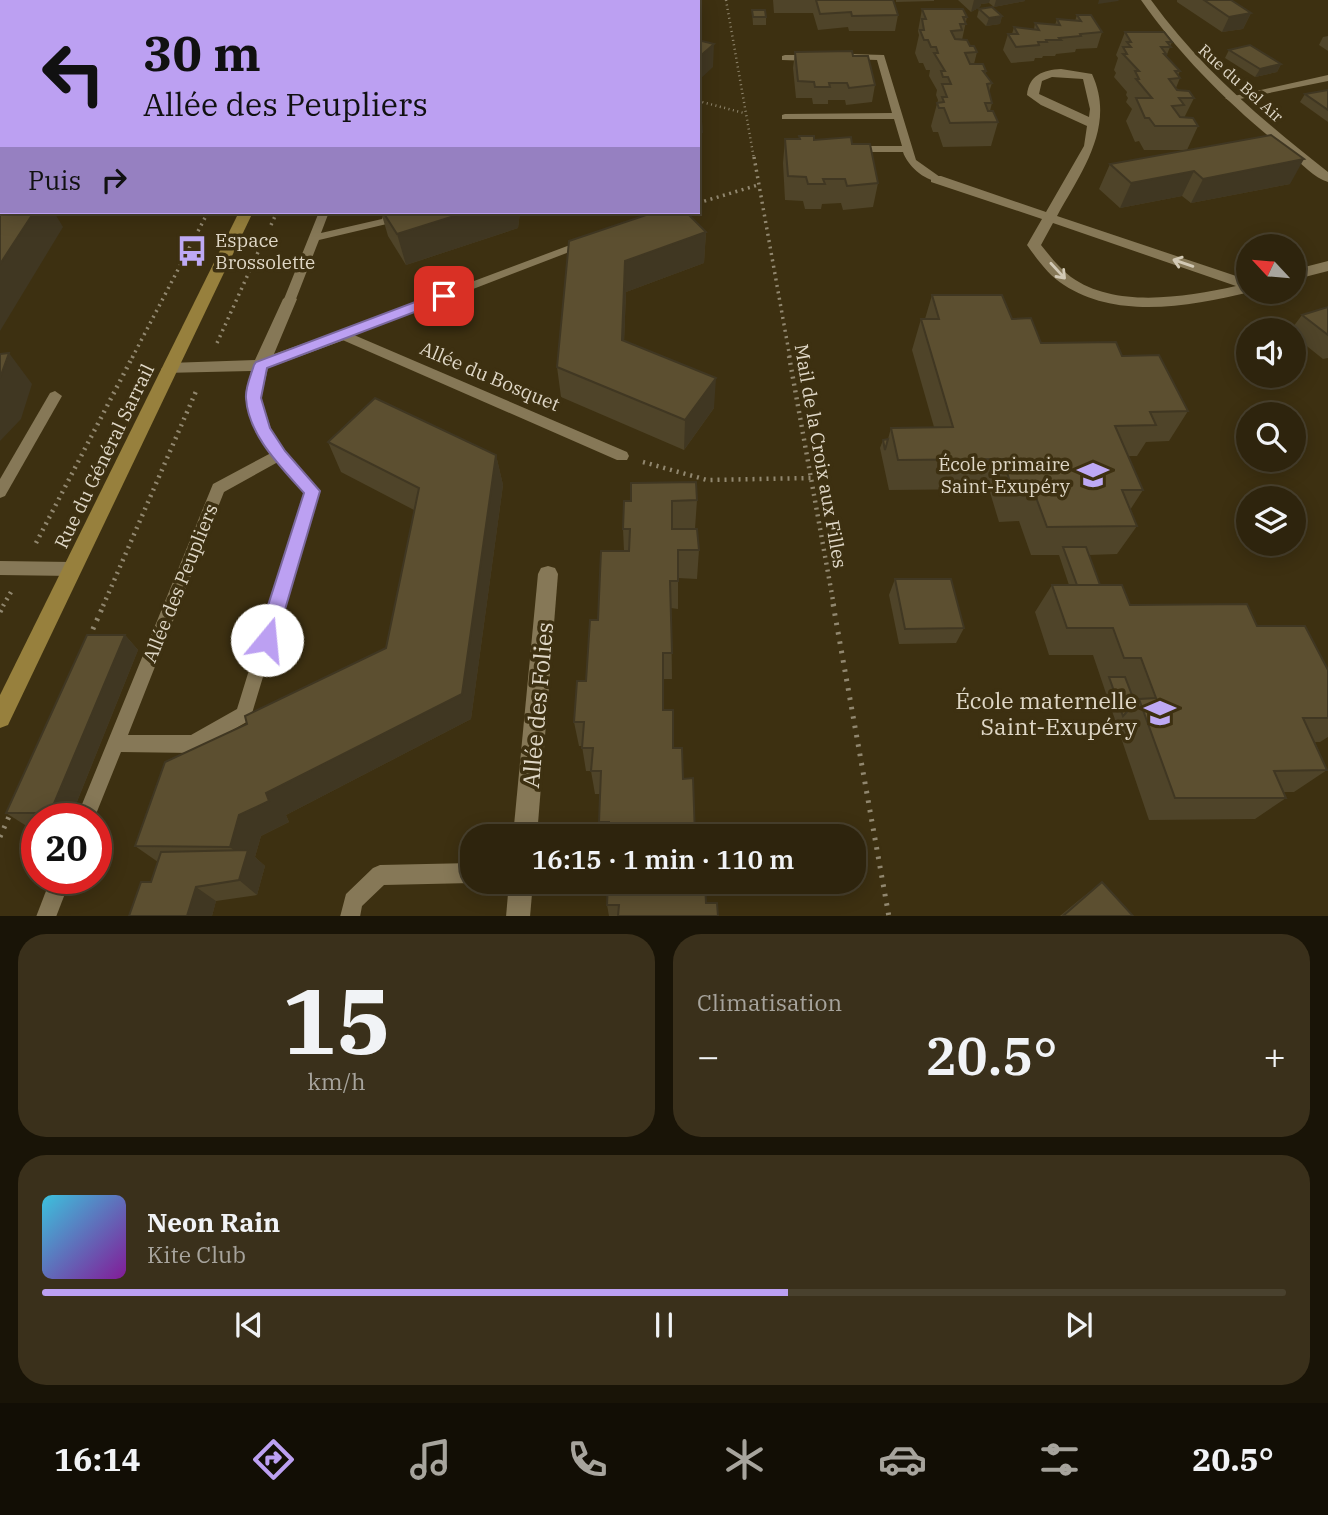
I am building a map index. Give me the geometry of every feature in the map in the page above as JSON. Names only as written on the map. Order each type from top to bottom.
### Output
[{"type":"main road","name":"Rue du Général Sarrail","points":[[0,718],[245,214]]},
{"type":"street","name":"Rue du Bel Air","points":[[1146,0],[1191,61],[1230,98],[1328,178]]},
{"type":"street","points":[[1094,124],[1033,95],[1032,85],[1036,78],[1049,73],[1088,76],[1096,109],[1094,124],[1090,146],[1034,245],[1068,282],[1112,300],[1208,297],[1236,290]]},
{"type":"street","points":[[936,179],[1236,283]]},
{"type":"street","points":[[1306,273],[1325,270]]},
{"type":"street","points":[[262,429],[253,398],[261,365],[290,299]]},
{"type":"street","points":[[169,369],[261,365],[342,335]]},
{"type":"street","name":"Allée des Folies","points":[[526,824],[548,574]]},
{"type":"street","points":[[518,916],[520,894]]},
{"type":"lane","points":[[840,57],[881,57],[911,161],[936,179]]},
{"type":"lane","points":[[785,58],[826,58]]},
{"type":"lane","points":[[1230,98],[1328,78]]},
{"type":"lane","points":[[785,117],[899,116]]},
{"type":"lane","points":[[843,149],[908,149]]},
{"type":"lane","points":[[290,299],[323,214]]},
{"type":"lane","points":[[314,238],[387,220],[389,214]]},
{"type":"lane","points":[[342,335],[597,237]]},
{"type":"lane","name":"Allée du Bosquet","points":[[342,335],[622,456]]},
{"type":"lane","points":[[0,492],[55,396]]},
{"type":"lane","points":[[116,743],[193,744],[244,714],[312,491],[280,455],[262,429]]},
{"type":"lane","name":"Allée des Peupliers","points":[[92,803],[218,488],[280,455]]},
{"type":"lane","points":[[0,568],[72,569]]},
{"type":"lane","points":[[350,916],[353,901],[380,875],[460,873]]},
{"type":"lane","points":[[46,916],[55,894]]},
{"type":"path","name":"Mail de la Croix aux Filles","points":[[726,0],[889,916]]},
{"type":"path","points":[[700,102],[744,113]]},
{"type":"path","points":[[700,202],[758,185]]},
{"type":"path","points":[[0,612],[207,214]]},
{"type":"path","points":[[85,648],[276,214]]},
{"type":"path","points":[[622,456],[707,480],[811,478]]},
{"type":"path","points":[[0,837],[17,799]]},
{"type":"building","points":[[816,0],[893,0],[898,15],[852,16],[851,12],[820,14]]},
{"type":"building","points":[[1204,0],[1231,0],[1251,13],[1229,17]]},
{"type":"building","points":[[992,7],[1002,16],[989,18],[979,9]]},
{"type":"building","points":[[922,9],[963,9],[967,17],[963,17],[966,24],[960,24],[962,30],[951,31],[955,39],[967,40],[970,46],[974,46],[977,52],[965,53],[970,64],[983,64],[986,71],[983,71],[992,83],[987,84],[992,103],[985,103],[998,122],[950,123],[944,108],[939,108],[937,103],[944,102],[942,97],[947,97],[942,84],[951,84],[948,77],[943,77],[941,71],[945,71],[934,53],[938,53],[936,47],[931,47],[928,40],[924,40],[920,30],[924,30],[922,19],[926,19]]},
{"type":"building","points":[[752,10],[765,10],[766,17],[753,17]]},
{"type":"building","points":[[1077,15],[1091,15],[1102,32],[1016,47],[1008,34],[1018,34],[1014,27],[1039,30],[1035,23],[1060,25],[1057,19],[1081,21]]},
{"type":"building","points":[[1125,32],[1164,32],[1172,42],[1167,42],[1171,47],[1161,47],[1180,71],[1175,71],[1180,78],[1169,79],[1177,90],[1189,91],[1194,98],[1179,98],[1184,105],[1172,106],[1180,117],[1193,118],[1198,126],[1155,126],[1149,118],[1145,118],[1136,98],[1152,98],[1136,79],[1139,79],[1135,71],[1139,71],[1123,54],[1127,54],[1123,47],[1131,47]]},
{"type":"building","points":[[700,40],[714,44],[700,56]]},
{"type":"building","points":[[1250,45],[1281,64],[1260,69],[1229,50]]},
{"type":"building","points":[[852,51],[853,56],[868,56],[875,85],[849,88],[847,83],[829,83],[830,87],[815,87],[814,82],[798,81],[795,52]]},
{"type":"building","points":[[1328,90],[1328,110],[1305,94]]},
{"type":"building","points":[[1271,135],[1304,159],[1203,179],[1194,171],[1131,183],[1110,164]]},
{"type":"building","points":[[799,136],[814,136],[814,140],[851,137],[852,144],[870,144],[878,183],[847,186],[845,179],[823,179],[825,184],[808,184],[806,177],[788,176],[785,139],[800,139]]},
{"type":"building","points":[[0,214],[33,214],[0,264]]},
{"type":"building","points":[[384,214],[461,214],[397,234]]},
{"type":"building","points":[[649,214],[688,214],[706,232],[625,261],[622,340],[716,378],[685,420],[557,367],[569,241]]},
{"type":"building","points":[[932,295],[1002,295],[1012,319],[1031,318],[1041,343],[1116,342],[1122,356],[1159,355],[1188,411],[1150,412],[1156,425],[1115,426],[1143,490],[1122,490],[1137,526],[1047,527],[1034,492],[1013,492],[1003,459],[898,460],[891,428],[953,427],[921,319],[939,319]]},
{"type":"building","points":[[1328,307],[1328,335],[1306,318],[1302,315]]},
{"type":"building","points":[[9,353],[0,378],[0,354]]},
{"type":"building","points":[[375,398],[496,455],[462,694],[266,793],[269,801],[239,815],[230,847],[135,846],[165,762],[247,724],[245,716],[386,648],[419,488],[328,442]]},
{"type":"building","points":[[696,482],[697,500],[672,501],[672,529],[697,529],[699,550],[678,550],[678,581],[670,581],[672,653],[663,653],[663,710],[673,710],[673,748],[682,748],[683,779],[693,778],[695,824],[599,822],[601,771],[591,771],[593,748],[582,748],[584,722],[574,722],[577,681],[586,681],[590,620],[598,620],[601,551],[629,551],[630,529],[623,529],[624,501],[631,501],[631,483]]},
{"type":"building","points":[[1063,547],[1086,547],[1100,585],[1077,585]]},
{"type":"building","points":[[895,579],[951,579],[964,628],[905,629]]},
{"type":"building","points":[[1052,585],[1122,585],[1130,605],[1247,604],[1257,626],[1305,626],[1328,670],[1328,718],[1303,718],[1327,770],[1274,771],[1286,798],[1175,798],[1139,699],[1156,698],[1141,658],[1124,658],[1113,628],[1067,628]]},
{"type":"building","points":[[87,635],[125,635],[54,803],[21,803],[21,813],[6,813]]},
{"type":"building","points":[[1109,677],[1125,677],[1135,703],[1123,716]]},
{"type":"building","points":[[248,850],[239,880],[196,887],[187,916],[129,916],[141,882],[151,882],[161,852]]},
{"type":"building","points":[[1102,882],[1133,916],[1063,916]]},
{"type":"building","points":[[607,894],[706,894],[706,903],[717,903],[718,916],[618,916],[619,905],[607,905]]},
{"type":"place","name":"Espace Brossolette","points":[[192,251]]},
{"type":"place","name":"École primaire Saint-Exupéry","points":[[1093,475]]},
{"type":"place","name":"École maternelle Saint-Exupéry","points":[[1160,713]]},
{"type":"route","points":[[267,640],[312,491],[280,455],[262,429],[253,398],[261,365],[444,296]]}]
